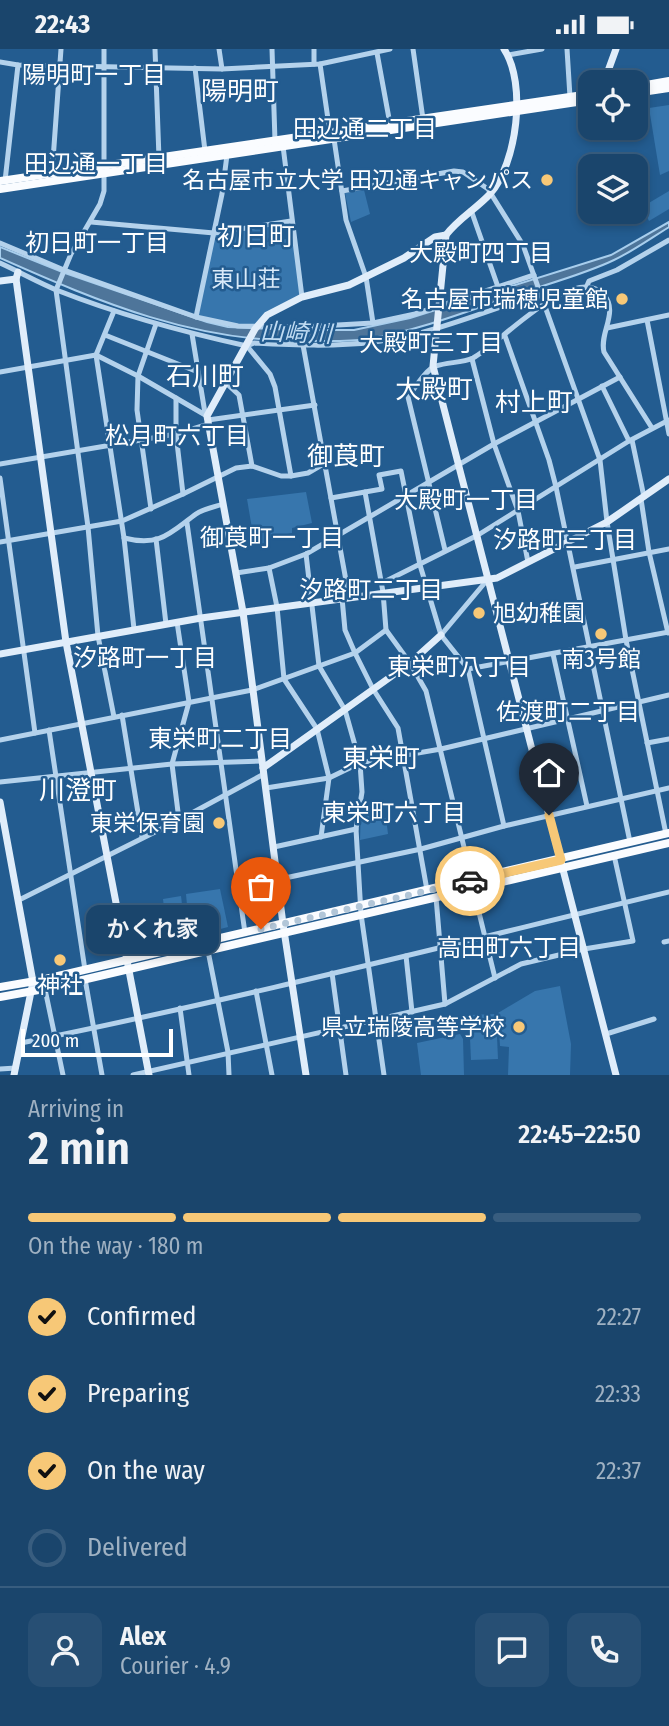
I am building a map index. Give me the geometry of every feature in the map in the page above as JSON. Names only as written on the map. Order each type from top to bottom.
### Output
[{"type":"main road","points":[[648,85],[669,81]]},
{"type":"main road","points":[[648,91],[669,87]]},
{"type":"main road","points":[[3,181],[159,162],[275,141],[332,136],[517,108],[578,96]]},
{"type":"main road","points":[[159,162],[205,151],[283,146],[423,119],[578,101]]},
{"type":"main road","points":[[0,189],[53,177]]},
{"type":"main road","points":[[362,910],[427,890],[473,884],[562,863],[631,842],[668,837]]},
{"type":"main road","points":[[562,863],[614,855],[668,837]]},
{"type":"main road","points":[[127,964],[208,950],[284,928],[436,897],[473,884]]},
{"type":"main road","points":[[0,987],[85,974],[245,933],[284,928]]},
{"type":"main road","points":[[0,997],[31,992],[85,974]]},
{"type":"street","points":[[53,177],[61,49]]},
{"type":"street","points":[[104,49],[104,191],[91,222],[71,254],[57,288],[88,527],[98,636],[114,717]]},
{"type":"street","points":[[155,49],[159,162]]},
{"type":"street","points":[[219,49],[222,69]]},
{"type":"street","points":[[272,49],[275,141]]},
{"type":"street","points":[[314,49],[346,220],[366,277],[373,323]]},
{"type":"street","points":[[359,49],[360,57]]},
{"type":"street","points":[[0,62],[18,65],[222,69],[317,64],[390,49]]},
{"type":"street","points":[[413,49],[423,119]]},
{"type":"street","points":[[542,49],[506,52],[515,73],[517,108],[509,154],[491,194],[446,235],[433,366],[616,1075]]},
{"type":"street","points":[[567,49],[570,97]]},
{"type":"street","points":[[608,70],[616,49]]},
{"type":"street","points":[[377,53],[390,124]]},
{"type":"street","points":[[3,181],[18,65]]},
{"type":"street","points":[[195,68],[205,151]]},
{"type":"street","points":[[283,146],[302,297]]},
{"type":"street","points":[[196,317],[214,233],[226,151]]},
{"type":"street","points":[[342,191],[454,171],[463,172],[485,185],[523,245],[600,460],[626,640],[668,837]]},
{"type":"street","points":[[471,210],[498,287]]},
{"type":"street","points":[[91,222],[214,233],[291,221]]},
{"type":"street","points":[[207,418],[256,328],[267,315],[302,297],[332,290],[366,277],[404,258],[435,237],[446,235]]},
{"type":"street","points":[[586,288],[589,281],[617,270],[669,240]]},
{"type":"street","points":[[0,243],[64,271],[196,317],[256,328],[356,326],[373,323],[438,307],[534,275]]},
{"type":"street","points":[[0,263],[17,275],[114,311],[192,334],[248,343],[303,345],[377,342],[540,293]]},
{"type":"street","points":[[0,281],[17,275]]},
{"type":"street","points":[[17,275],[66,642],[149,1073]]},
{"type":"street","points":[[445,550],[408,397],[433,366],[472,359],[505,336],[544,302],[571,290],[596,289],[608,301],[610,311],[603,346],[652,428]]},
{"type":"street","points":[[114,311],[96,355],[122,521],[134,629]]},
{"type":"street","points":[[607,328],[669,315]]},
{"type":"street","points":[[647,320],[669,434]]},
{"type":"street","points":[[151,509],[137,409],[138,376],[156,324]]},
{"type":"street","points":[[192,334],[243,612],[306,1075]]},
{"type":"street","points":[[105,335],[198,372]]},
{"type":"street","points":[[505,336],[556,487],[631,842]]},
{"type":"street","points":[[248,343],[270,374],[280,409],[291,476]]},
{"type":"street","points":[[303,345],[338,536],[346,597],[345,630],[373,689],[398,728],[405,754],[427,890]]},
{"type":"street","points":[[0,372],[96,355],[138,376],[207,418]]},
{"type":"street","points":[[472,359],[494,444],[518,511],[528,562]]},
{"type":"street","points":[[236,573],[269,568],[306,554],[494,444],[620,377]]},
{"type":"street","points":[[226,383],[239,395],[252,466]]},
{"type":"street","points":[[468,669],[669,634],[649,552],[643,498],[630,440],[602,386]]},
{"type":"street","points":[[176,398],[176,434],[183,494]]},
{"type":"street","points":[[0,464],[176,434],[207,418],[315,405]]},
{"type":"street","points":[[382,583],[478,535],[630,440],[668,422]]},
{"type":"street","points":[[0,542],[122,521],[236,468],[252,466],[281,476],[291,476],[308,473],[325,463]]},
{"type":"street","points":[[331,498],[382,489],[379,475],[401,471],[420,565],[441,635],[468,669],[503,826]]},
{"type":"street","points":[[0,478],[35,733]]},
{"type":"street","points":[[0,654],[201,618],[496,577],[607,522],[669,479]]},
{"type":"street","points":[[365,492],[382,583],[386,630],[426,691],[495,978]]},
{"type":"street","points":[[124,538],[138,542],[156,539],[177,531],[198,512],[223,504]]},
{"type":"street","points":[[187,523],[245,933]]},
{"type":"street","points":[[156,539],[166,624]]},
{"type":"street","points":[[575,567],[669,549]]},
{"type":"street","points":[[306,554],[319,667],[345,710],[360,763],[362,793],[356,829],[362,910],[384,1075]]},
{"type":"street","points":[[269,568],[277,607],[284,679],[317,729],[329,778],[321,837]]},
{"type":"street","points":[[19,900],[225,796],[410,663],[441,635],[488,579]]},
{"type":"street","points":[[177,622],[189,702],[172,764],[179,820]]},
{"type":"street","points":[[0,740],[252,690],[355,653],[386,630]]},
{"type":"street","points":[[553,654],[587,806]]},
{"type":"street","points":[[266,788],[329,778],[360,763],[483,740],[669,695]]},
{"type":"street","points":[[122,715],[142,838]]},
{"type":"street","points":[[49,730],[102,1075]]},
{"type":"street","points":[[647,743],[669,739]]},
{"type":"street","points":[[0,782],[172,764],[221,762],[263,768]]},
{"type":"street","points":[[238,888],[421,849],[503,826],[669,788]]},
{"type":"street","points":[[0,802],[33,982],[15,1071],[0,1069]]},
{"type":"street","points":[[274,847],[356,829]]},
{"type":"street","points":[[133,1075],[445,1004],[521,964],[633,941],[614,855]]},
{"type":"street","points":[[21,1043],[256,991],[669,892]]},
{"type":"street","points":[[436,897],[445,1004]]},
{"type":"street","points":[[208,950],[228,1052],[229,1075]]},
{"type":"street","points":[[405,955],[412,1011]]},
{"type":"street","points":[[332,973],[346,1075]]},
{"type":"street","points":[[256,991],[272,1075]]},
{"type":"street","points":[[46,994],[63,1075]]},
{"type":"street","points":[[180,1008],[189,1075]]},
{"type":"street","points":[[606,1034],[654,1019]]},
{"type":"green space","points":[[669,105],[669,171],[660,175],[649,108]]},
{"type":"green space","points":[[364,190],[370,214],[351,222],[345,193]]},
{"type":"green space","points":[[669,191],[669,209],[649,221],[648,203]]},
{"type":"green space","name":"東山荘","points":[[274,224],[267,242],[293,238],[302,297],[267,315],[255,329],[196,317],[214,233]]},
{"type":"green space","points":[[306,492],[312,523],[292,528],[292,533],[268,538],[267,542],[255,546],[247,499]]},
{"type":"green space","points":[[368,808],[370,820],[386,818],[388,834],[360,840],[361,809]]},
{"type":"green space","points":[[220,889],[228,927],[190,937],[186,894]]},
{"type":"green space","points":[[181,896],[186,938],[168,942],[163,899]]},
{"type":"green space","points":[[560,986],[571,1044],[570,1075],[508,1075],[509,1047],[500,1046],[498,1013],[535,991]]},
{"type":"green space","points":[[496,1014],[498,1059],[471,1060],[469,1015]]},
{"type":"green space","points":[[460,1034],[463,1039],[464,1075],[421,1075],[417,1043]]},
{"type":"water","name":"山崎川","points":[[669,222],[669,227],[635,249],[589,270],[421,326],[353,341],[268,340],[189,327],[113,305],[0,258],[0,247],[65,273],[228,327],[354,330],[410,318],[611,255]]},
{"type":"waterway","points":[[209,910],[216,920]]},
{"type":"way so far","points":[[261,929],[470,881]]},
{"type":"place","name":"名古屋市立大学 田辺通キャンパス","points":[[547,180]]},
{"type":"place","name":"名古屋市瑞穂児童館","points":[[622,299]]},
{"type":"place","name":"旭幼稚園","points":[[479,613]]},
{"type":"place","name":"南3号館","points":[[601,634]]},
{"type":"place","name":"東栄保育園","points":[[219,823]]},
{"type":"place","name":"かくれ家","points":[[261,929]]},
{"type":"place","name":"神社","points":[[60,960]]},
{"type":"place","name":"県立瑞陵高等学校","points":[[519,1027]]},
{"type":"district","name":"陽明町一丁目","points":[[94,75]]},
{"type":"district","name":"陽明町","points":[[240,91]]},
{"type":"district","name":"田辺通二丁目","points":[[365,129]]},
{"type":"district","name":"田辺通一丁目","points":[[96,164]]},
{"type":"district","name":"初日町","points":[[256,236]]},
{"type":"district","name":"初日町一丁目","points":[[97,243]]},
{"type":"district","name":"大殿町四丁目","points":[[481,253]]},
{"type":"district","name":"大殿町三丁目","points":[[431,343]]},
{"type":"district","name":"石川町","points":[[205,376]]},
{"type":"district","name":"大殿町","points":[[434,389]]},
{"type":"district","name":"村上町","points":[[534,402]]},
{"type":"district","name":"松月町六丁目","points":[[177,436]]},
{"type":"district","name":"御莨町","points":[[346,456]]},
{"type":"district","name":"大殿町一丁目","points":[[466,500]]},
{"type":"district","name":"御莨町一丁目","points":[[272,538]]},
{"type":"district","name":"汐路町三丁目","points":[[565,540]]},
{"type":"district","name":"汐路町二丁目","points":[[371,590]]},
{"type":"district","name":"汐路町一丁目","points":[[145,658]]},
{"type":"district","name":"東栄町八丁目","points":[[459,667]]},
{"type":"district","name":"佐渡町二丁目","points":[[568,712]]},
{"type":"district","name":"東栄町二丁目","points":[[220,739]]},
{"type":"district","name":"東栄町","points":[[381,758]]},
{"type":"district","name":"川澄町","points":[[78,790]]},
{"type":"district","name":"東栄町六丁目","points":[[394,813]]},
{"type":"district","name":"高田町六丁目","points":[[509,948]]},
{"type":"route","points":[[470,881],[561,860],[549,815]]}]
